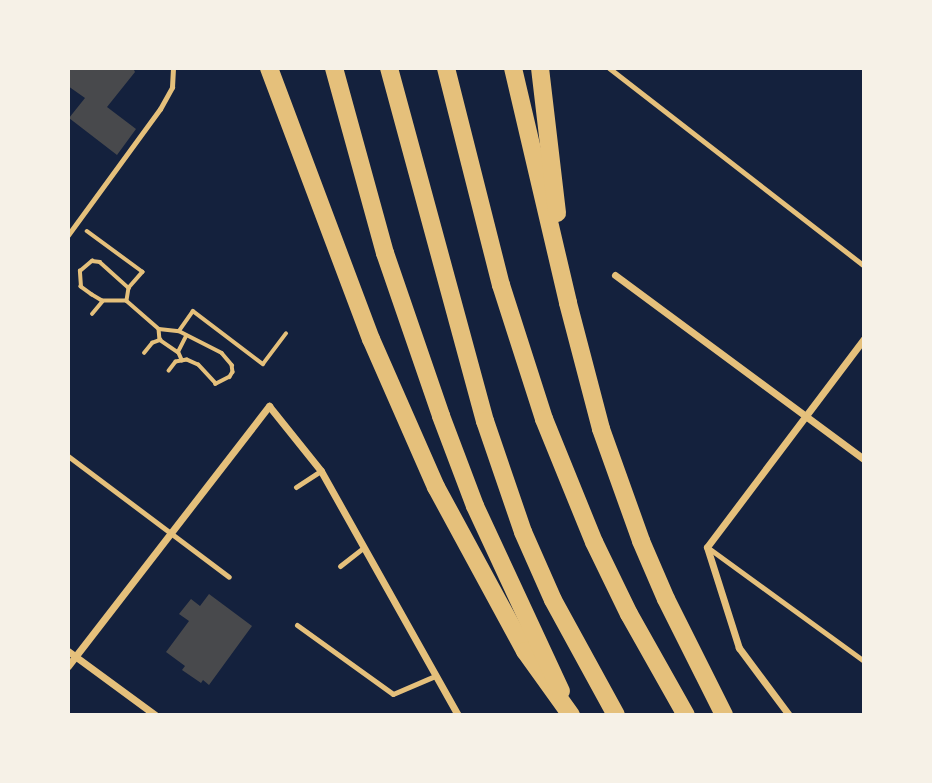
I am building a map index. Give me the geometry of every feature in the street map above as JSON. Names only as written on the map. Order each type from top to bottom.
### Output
[{"type":"highway","points":[[269,68],[371,339],[436,487],[525,651],[571,715]]},
{"type":"highway","points":[[334,68],[385,253],[436,404],[475,506],[571,715]]},
{"type":"highway","points":[[389,68],[485,421],[523,532],[553,600],[615,715]]},
{"type":"highway","points":[[446,68],[501,285],[544,419],[594,542],[629,614],[686,715]]},
{"type":"highway","points":[[513,68],[568,303],[601,429],[641,541],[666,599],[724,715]]},
{"type":"highway","points":[[540,68],[568,303]]},
{"type":"street","points":[[615,275],[864,459]]},
{"type":"street","points":[[789,715],[738,648],[707,547],[864,339]]},
{"type":"street","points":[[68,666],[72,653],[170,534],[269,406],[321,471],[458,715]]},
{"type":"street","points":[[72,653],[155,715]]},
{"type":"lane","points":[[68,235],[160,109],[172,87],[173,68]]},
{"type":"lane","points":[[609,68],[864,265]]},
{"type":"lane","points":[[68,456],[229,577]]},
{"type":"lane","points":[[296,488],[321,471]]},
{"type":"lane","points":[[707,547],[864,661]]},
{"type":"lane","points":[[340,566],[363,548]]},
{"type":"lane","points":[[297,625],[393,694],[435,676]]},
{"type":"path","points":[[77,224],[142,272],[129,288],[127,302]]},
{"type":"path","points":[[129,288],[108,265],[92,261],[80,271],[78,280],[81,287],[102,302],[127,302],[159,329],[180,331],[222,353],[232,365],[233,372],[216,384],[198,365],[176,362],[169,371]]},
{"type":"path","points":[[92,314],[102,302]]},
{"type":"path","points":[[180,331],[193,311],[263,364],[286,334]]},
{"type":"path","points":[[159,329],[160,340]]},
{"type":"path","points":[[178,352],[186,336]]},
{"type":"path","points":[[160,340],[178,352],[182,361]]},
{"type":"path","points":[[144,353],[152,343],[160,340]]},
{"type":"building","points":[[68,68],[133,68],[135,72],[107,107],[136,129],[117,155],[69,118],[85,98],[68,86]]},
{"type":"building","points":[[209,594],[252,626],[209,685],[203,680],[201,683],[182,670],[185,666],[166,652],[189,621],[179,614],[191,599],[200,606]]}]
